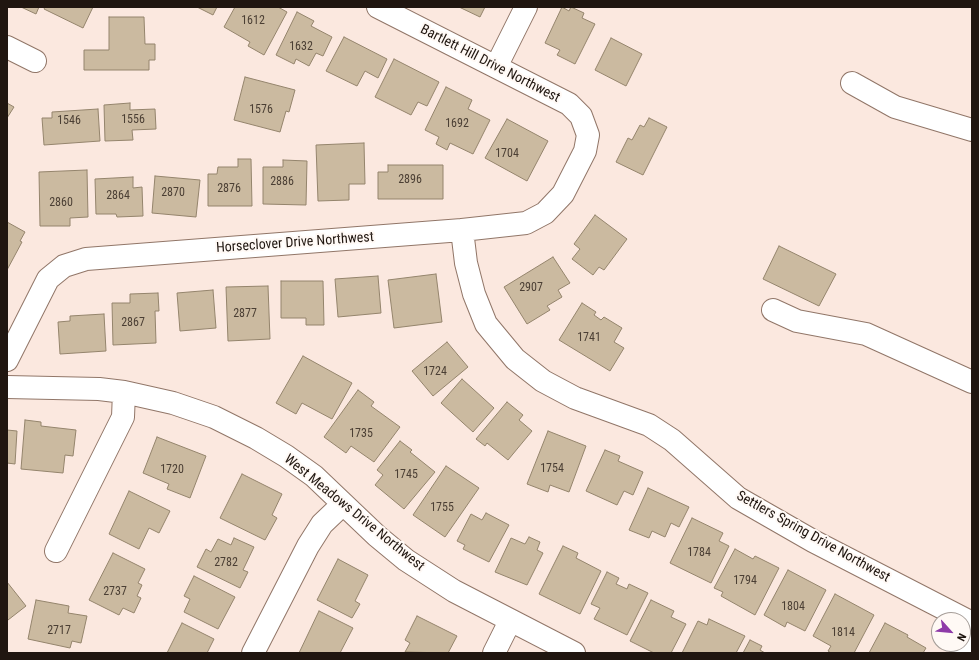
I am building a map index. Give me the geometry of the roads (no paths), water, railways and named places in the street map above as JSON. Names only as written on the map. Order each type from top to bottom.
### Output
[{"type":"street","name":"Bartlett Hill Drive Northwest","points":[[378,7],[569,104],[582,116],[588,135]]},
{"type":"street","points":[[496,67],[526,7]]},
{"type":"street","points":[[7,47],[35,61]]},
{"type":"street","points":[[852,83],[895,107],[972,130]]},
{"type":"street","name":"Horseclover Drive Northwest","points":[[7,360],[48,279],[64,266],[86,259],[462,230],[526,223],[545,213],[563,194],[585,151],[588,135]]},
{"type":"street","name":"Settlers Spring Drive Northwest","points":[[462,230],[466,263],[474,294],[486,324],[515,359],[543,381],[575,398],[649,426],[672,440],[738,498],[813,541],[972,623]]},
{"type":"street","points":[[773,310],[797,321],[866,334],[972,382]]},
{"type":"street","name":"West Meadows Drive Northwest","points":[[7,387],[124,392],[173,403],[214,417],[256,438],[286,456],[314,476],[406,560],[454,591],[574,653]]},
{"type":"street","points":[[56,551],[123,417],[124,392]]},
{"type":"street","points":[[253,653],[308,546],[322,524],[343,504]]},
{"type":"street","points":[[494,653],[510,621]]},
{"type":"street","points":[[961,653],[972,633]]}]
